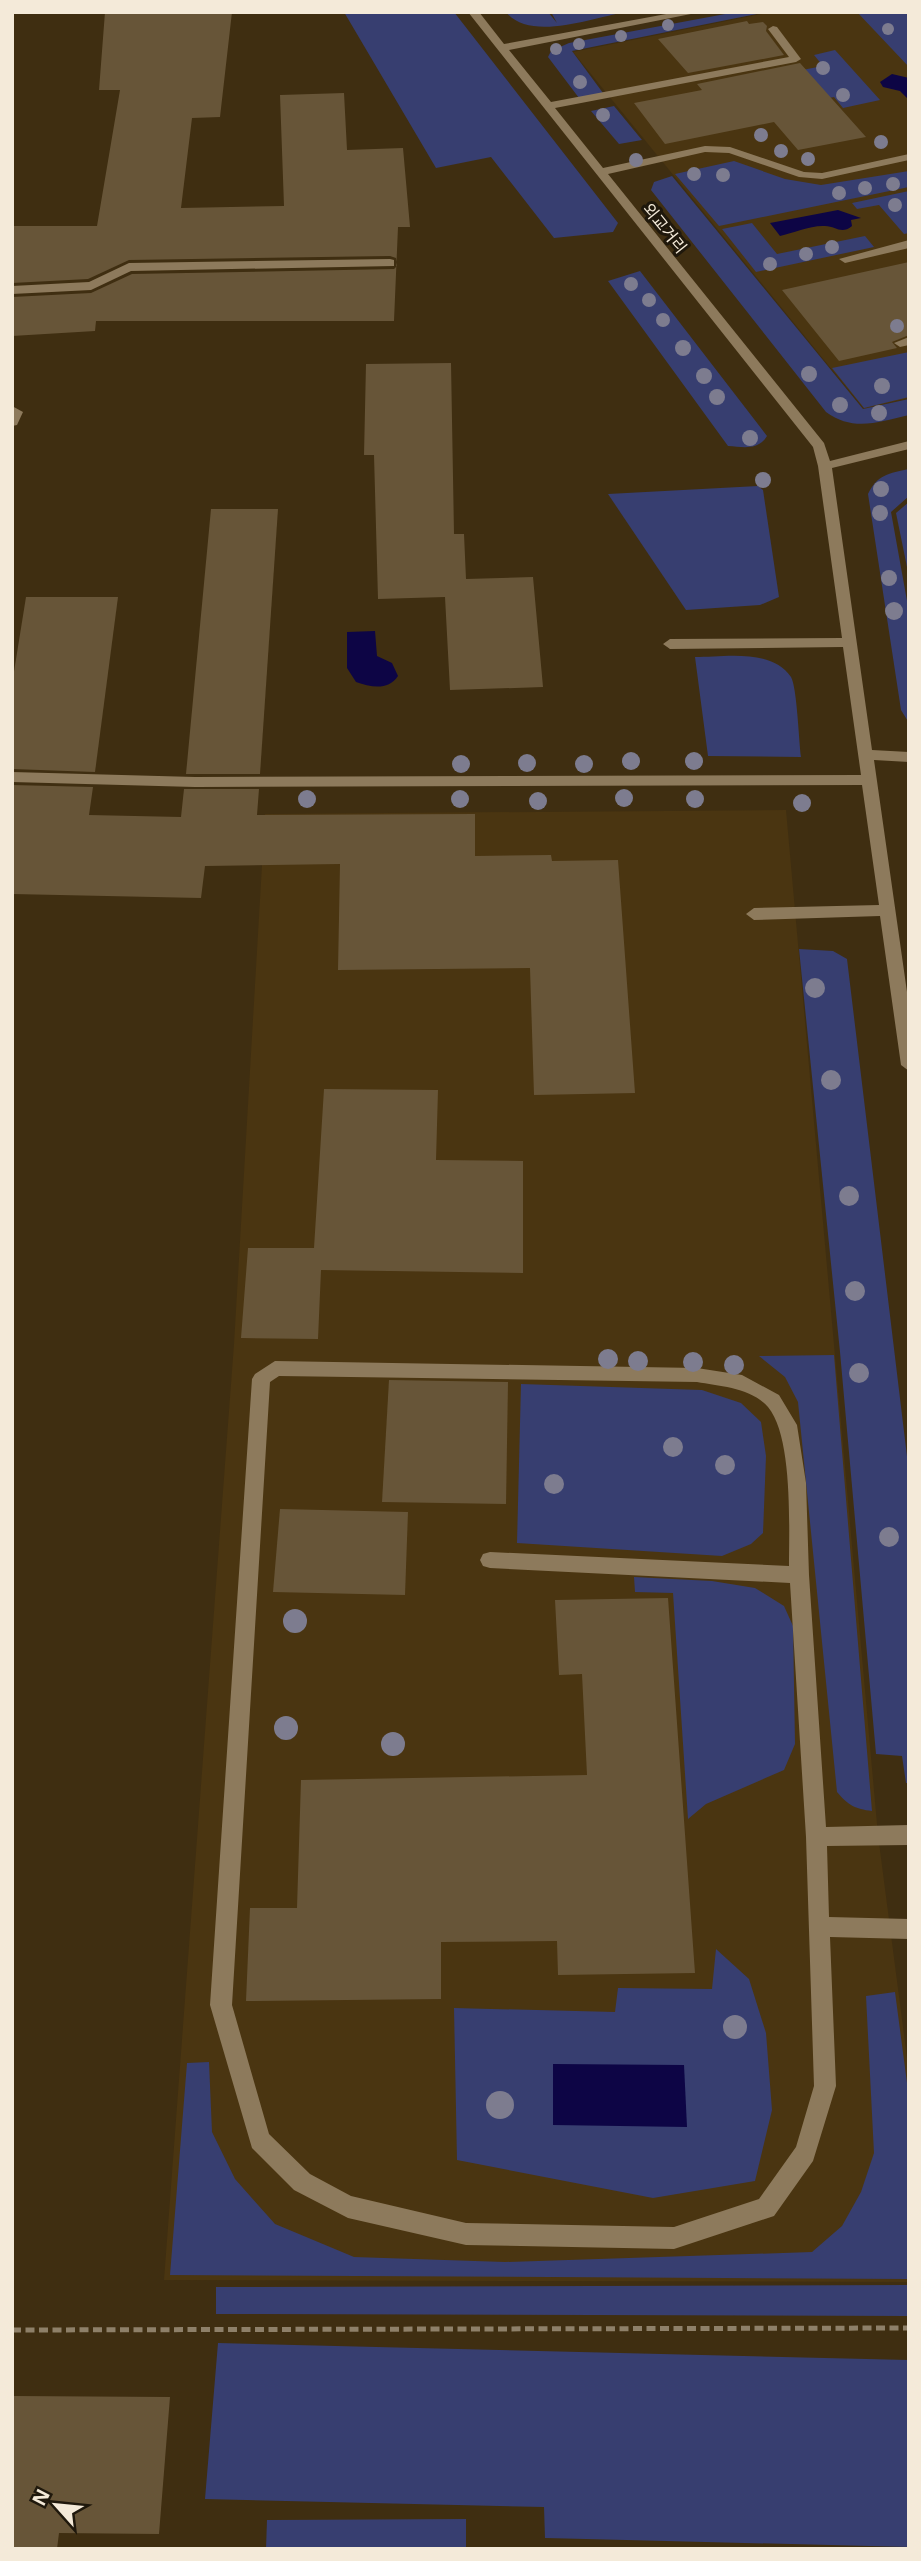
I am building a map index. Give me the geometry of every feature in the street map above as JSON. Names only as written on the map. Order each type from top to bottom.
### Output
[{"type":"street","name":"외교거리","points":[[473,12],[819,446],[825,466],[909,1065]]},
{"type":"street","points":[[501,48],[696,12]]},
{"type":"street","points":[[547,106],[796,59],[774,29]]},
{"type":"street","points":[[600,172],[705,149],[730,150],[803,175],[822,176],[909,157]]},
{"type":"street","points":[[845,259],[909,244]]},
{"type":"street","points":[[12,289],[91,286],[128,267],[390,263]]},
{"type":"street","points":[[12,410],[17,412],[12,422]]},
{"type":"street","points":[[825,466],[909,445]]},
{"type":"street","points":[[670,644],[850,642]]},
{"type":"street","points":[[866,755],[909,757]]},
{"type":"street","points":[[12,777],[195,782],[870,780]]},
{"type":"street","points":[[754,914],[887,910]]},
{"type":"street","points":[[275,1368],[697,1375],[742,1383],[773,1400],[788,1425],[797,1483],[799,1575],[816,1837],[825,2086],[805,2153],[765,2208],[674,2238],[466,2234],[348,2207],[302,2182],[260,2140],[221,2005],[261,1379],[275,1368]]},
{"type":"street","points":[[490,1560],[799,1575]]},
{"type":"street","points":[[816,1837],[909,1835]]},
{"type":"street","points":[[820,1927],[909,1929]]},
{"type":"path","points":[[12,2330],[909,2328]]},
{"type":"shaded area","points":[[344,12],[454,12],[618,223],[613,232],[554,238],[491,157],[436,168]]},
{"type":"shaded area","points":[[506,12],[548,12],[557,23],[551,12],[625,12],[579,23],[545,27],[516,21]]},
{"type":"shaded area","points":[[736,12],[766,12],[572,51],[603,93],[579,98],[548,57],[551,51],[569,43]]},
{"type":"shaded area","points":[[772,12],[909,12],[909,398],[864,409],[573,52]]},
{"type":"shaded area","points":[[857,12],[909,12],[909,67]]},
{"type":"shaded area","points":[[835,50],[880,100],[843,108],[834,97],[801,104],[776,75],[823,66],[814,55]]},
{"type":"shaded area","points":[[892,74],[909,78],[909,100],[900,91],[883,87],[880,82]]},
{"type":"shaded area","points":[[614,106],[642,140],[619,144],[591,111]]},
{"type":"shaded area","points":[[734,161],[785,179],[821,185],[909,171],[909,187],[719,226],[675,174]]},
{"type":"shaded area","points":[[672,176],[863,409],[909,399],[909,415],[856,424],[826,412],[651,190],[654,182]]},
{"type":"shaded area","points":[[909,191],[909,233],[904,234],[879,205],[857,209],[852,203]]},
{"type":"shaded area","points":[[838,210],[861,218],[851,220],[852,226],[845,230],[820,226],[780,236],[770,223]]},
{"type":"shaded area","points":[[752,223],[777,254],[865,236],[874,247],[756,272],[722,229]]},
{"type":"shaded area","points":[[640,271],[767,436],[759,444],[750,447],[728,446],[608,281]]},
{"type":"shaded area","points":[[909,352],[909,397],[864,408],[832,368]]},
{"type":"shaded area","points":[[909,469],[909,496],[891,512],[909,612],[909,723],[901,710],[868,494],[884,476]]},
{"type":"shaded area","points":[[758,486],[763,490],[779,597],[760,605],[686,610],[608,494]]},
{"type":"shaded area","points":[[909,502],[909,577],[896,513]]},
{"type":"shaded area","points":[[375,631],[377,656],[392,663],[398,676],[384,686],[356,682],[347,668],[347,632]]},
{"type":"shaded area","points":[[747,656],[772,662],[783,668],[793,683],[801,757],[708,756],[695,657]]},
{"type":"shaded area","points":[[786,810],[878,1835],[909,2073],[909,2282],[164,2280],[234,1344],[265,814]]},
{"type":"shaded area","points":[[799,949],[833,951],[847,959],[909,1473],[909,1783],[906,1783],[902,1756],[876,1754],[840,1352]]},
{"type":"shaded area","points":[[834,1355],[872,1811],[852,1806],[837,1792],[798,1402],[785,1377],[759,1356]]},
{"type":"shaded area","points":[[521,1384],[702,1390],[741,1403],[761,1422],[766,1456],[763,1533],[751,1544],[722,1556],[517,1543]]},
{"type":"shaded area","points":[[634,1577],[712,1581],[755,1588],[784,1606],[793,1626],[795,1744],[784,1770],[706,1804],[688,1819],[673,1593],[635,1592]]},
{"type":"shaded area","points":[[716,1949],[749,1979],[766,2033],[772,2110],[755,2181],[653,2198],[457,2160],[454,2008],[615,2012],[618,1988],[712,1989]]},
{"type":"shaded area","points":[[895,1992],[909,2098],[909,2279],[170,2275],[187,2063],[209,2062],[212,2132],[235,2179],[275,2224],[354,2257],[505,2262],[812,2252],[842,2226],[861,2192],[874,2153],[866,1996]]},
{"type":"shaded area","points":[[553,2064],[684,2065],[687,2127],[553,2125]]},
{"type":"shaded area","points":[[909,2285],[909,2316],[216,2314],[216,2287]]},
{"type":"shaded area","points":[[218,2343],[909,2360],[909,2547],[545,2538],[544,2507],[205,2499]]},
{"type":"shaded area","points":[[466,2519],[466,2549],[266,2549],[267,2520]]},
{"type":"building","points":[[105,12],[232,12],[220,117],[192,118],[181,208],[284,206],[280,95],[344,93],[347,150],[403,148],[410,227],[398,227],[397,262],[396,258],[390,256],[129,260],[88,279],[12,283],[12,226],[97,226],[120,90],[99,90]]},
{"type":"building","points":[[747,21],[749,24],[763,22],[767,26],[766,31],[784,55],[688,73],[658,39]]},
{"type":"building","points":[[800,63],[866,137],[798,150],[774,122],[665,144],[634,103],[702,90],[697,84]]},
{"type":"building","points":[[909,262],[909,335],[892,342],[897,348],[839,361],[782,290]]},
{"type":"building","points":[[396,267],[394,321],[96,321],[95,331],[12,336],[12,297],[91,293],[132,274]]},
{"type":"building","points":[[451,363],[454,534],[464,534],[466,579],[533,577],[543,687],[450,690],[445,597],[378,599],[374,455],[364,455],[366,364]]},
{"type":"building","points":[[211,509],[278,509],[260,774],[186,774]]},
{"type":"building","points":[[26,597],[118,597],[95,772],[12,769],[12,684]]},
{"type":"building","points":[[12,785],[93,787],[89,815],[181,817],[184,789],[259,789],[257,815],[475,814],[475,856],[551,855],[552,861],[618,860],[635,1093],[534,1095],[530,968],[338,970],[340,864],[205,866],[201,898],[12,894]]},
{"type":"building","points":[[324,1089],[438,1090],[436,1160],[523,1161],[523,1273],[321,1270],[318,1339],[241,1338],[248,1248],[314,1248]]},
{"type":"building","points":[[389,1380],[508,1382],[506,1504],[382,1502]]},
{"type":"building","points":[[280,1509],[408,1512],[405,1595],[273,1592]]},
{"type":"building","points":[[668,1598],[695,1973],[558,1975],[557,1941],[441,1942],[441,1999],[246,2001],[250,1908],[297,1908],[301,1780],[587,1775],[582,1674],[559,1675],[555,1600]]},
{"type":"building","points":[[12,2396],[170,2397],[159,2534],[59,2533],[57,2549],[12,2549]]}]
